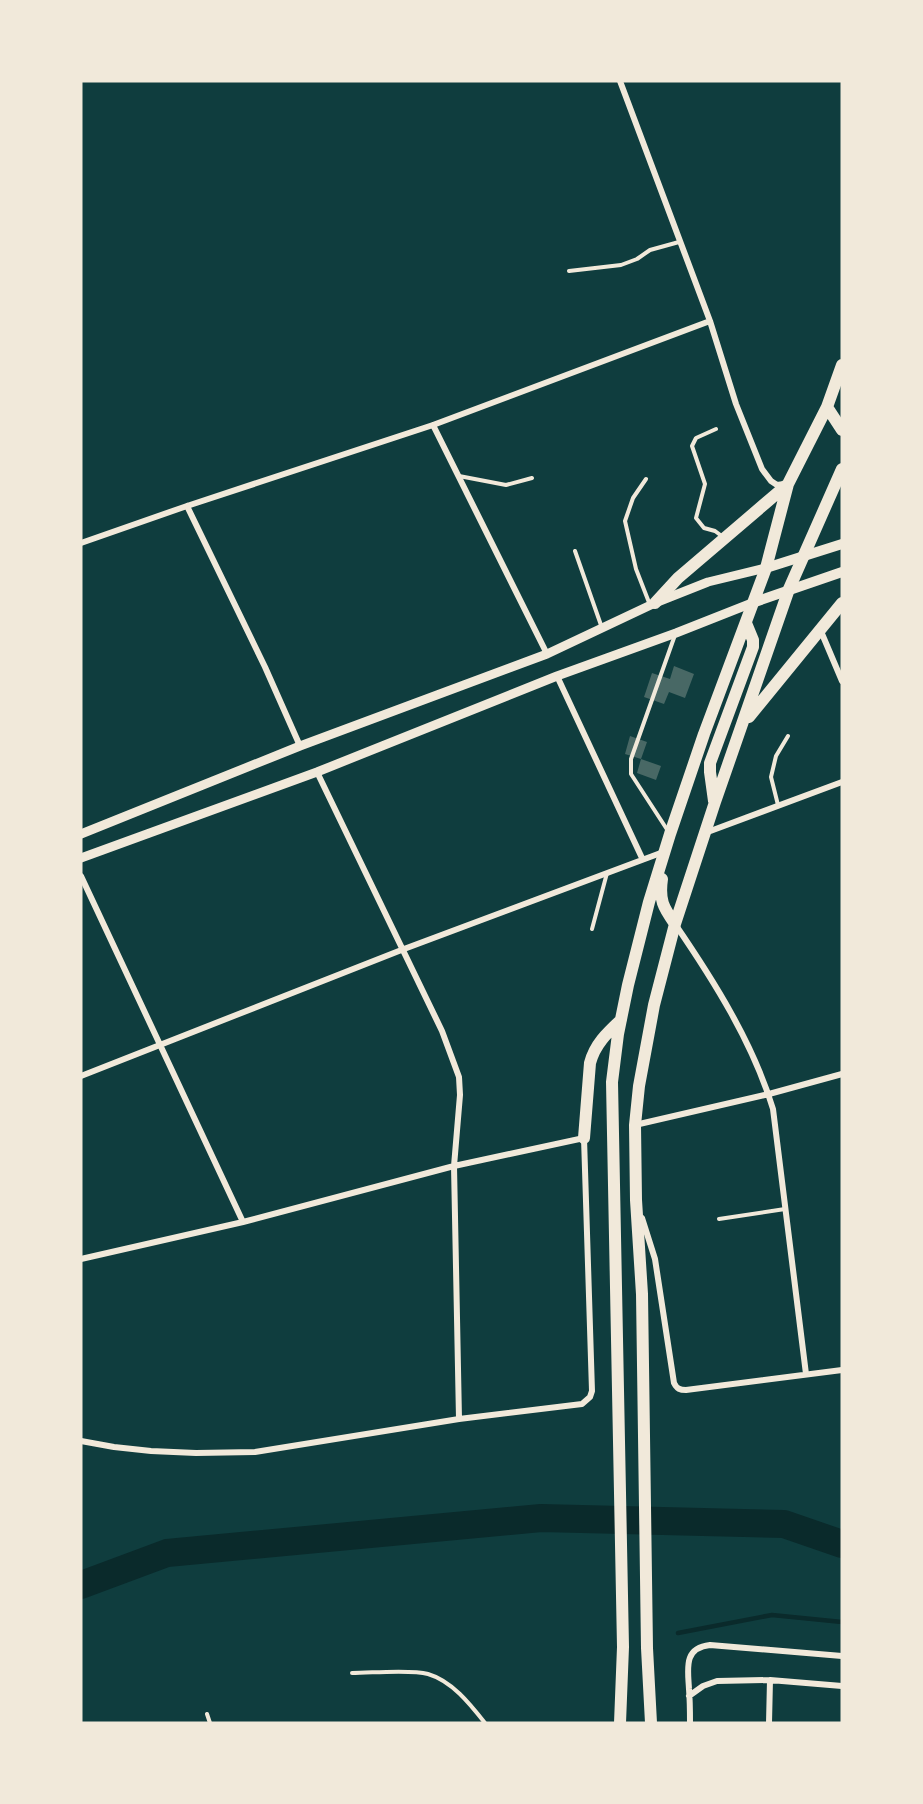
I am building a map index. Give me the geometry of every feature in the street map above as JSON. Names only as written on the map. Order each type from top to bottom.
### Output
[{"type":"main road","points":[[620,1723],[623,1647],[612,1082],[621,1020],[649,902],[670,834],[704,734],[766,568],[788,484],[827,407],[842,365]]},
{"type":"main road","points":[[827,407],[842,430]]},
{"type":"main road","points":[[651,1723],[647,1648],[642,1294],[636,1200],[635,1125],[639,1086],[654,1005],[675,924],[715,802],[789,589],[842,469]]},
{"type":"main road","points":[[653,604],[678,578],[788,484]]},
{"type":"main road","points":[[766,568],[842,544]]},
{"type":"main road","points":[[752,603],[842,572]]},
{"type":"main road","points":[[742,724],[842,603]]},
{"type":"main road","points":[[715,802],[710,763],[753,647],[753,640],[746,623]]},
{"type":"main road","points":[[664,855],[661,897],[675,924]]},
{"type":"main road","points":[[584,1138],[590,1063],[593,1053],[603,1036],[621,1020]]},
{"type":"street","points":[[620,81],[710,321],[736,404],[762,470],[771,481],[777,484],[788,484]]},
{"type":"street","points":[[81,543],[433,425],[710,321]]},
{"type":"street","points":[[433,425],[547,654]]},
{"type":"street","points":[[187,506],[265,667],[300,746]]},
{"type":"street","points":[[81,834],[300,746],[547,654],[653,604],[708,582],[766,568]]},
{"type":"street","points":[[81,858],[317,772],[557,676],[752,603]]},
{"type":"street","points":[[819,629],[842,681]]},
{"type":"street","points":[[557,676],[642,858]]},
{"type":"street","points":[[317,772],[404,949],[442,1031],[459,1077],[460,1095],[454,1166],[459,1419]]},
{"type":"street","points":[[705,833],[842,782]]},
{"type":"street","points":[[81,1076],[642,858],[664,855]]},
{"type":"street","points":[[81,876],[243,1222]]},
{"type":"street","points":[[675,924],[720,994],[769,1094],[773,1109],[806,1374]]},
{"type":"street","points":[[635,1125],[769,1094],[842,1074]]},
{"type":"street","points":[[81,1259],[243,1222],[454,1166],[584,1138],[592,1391],[586,1401],[577,1405],[459,1419],[255,1452],[151,1451],[81,1441]]},
{"type":"street","points":[[636,1200],[655,1259],[674,1383],[681,1390],[842,1370]]},
{"type":"street","points":[[690,1723],[687,1663],[695,1650],[701,1646],[842,1656]]},
{"type":"street","points":[[689,1696],[703,1686],[717,1681],[770,1680],[842,1686]]},
{"type":"street","points":[[769,1723],[770,1680]]},
{"type":"lane","points":[[569,271],[621,265],[637,259],[650,250],[680,242]]},
{"type":"lane","points":[[716,429],[696,438],[692,446],[705,484],[696,518],[704,528],[716,531],[724,538]]},
{"type":"lane","points":[[459,476],[506,485],[532,478]]},
{"type":"lane","points":[[646,479],[633,498],[625,521],[636,569],[653,604]]},
{"type":"lane","points":[[574,551],[602,629]]},
{"type":"lane","points":[[670,834],[631,774],[631,759],[676,633]]},
{"type":"lane","points":[[778,805],[771,777],[776,756],[788,736]]},
{"type":"lane","points":[[592,930],[607,873]]},
{"type":"lane","points":[[719,1219],[785,1209]]},
{"type":"lane","points":[[352,1673],[428,1674],[443,1681],[460,1694],[485,1723]]},
{"type":"lane","points":[[207,1714],[210,1723]]},
{"type":"building","points":[[674,666],[694,674],[685,698],[669,692],[664,704],[644,697],[652,673],[670,679]]},
{"type":"building","points":[[630,736],[647,742],[641,759],[625,754]]},
{"type":"building","points":[[641,759],[661,766],[656,780],[637,773]]},
{"type":"waterway","points":[[81,1585],[167,1553],[541,1518],[784,1524],[842,1544]]},
{"type":"waterway","points":[[678,1633],[772,1615],[842,1622]]}]
